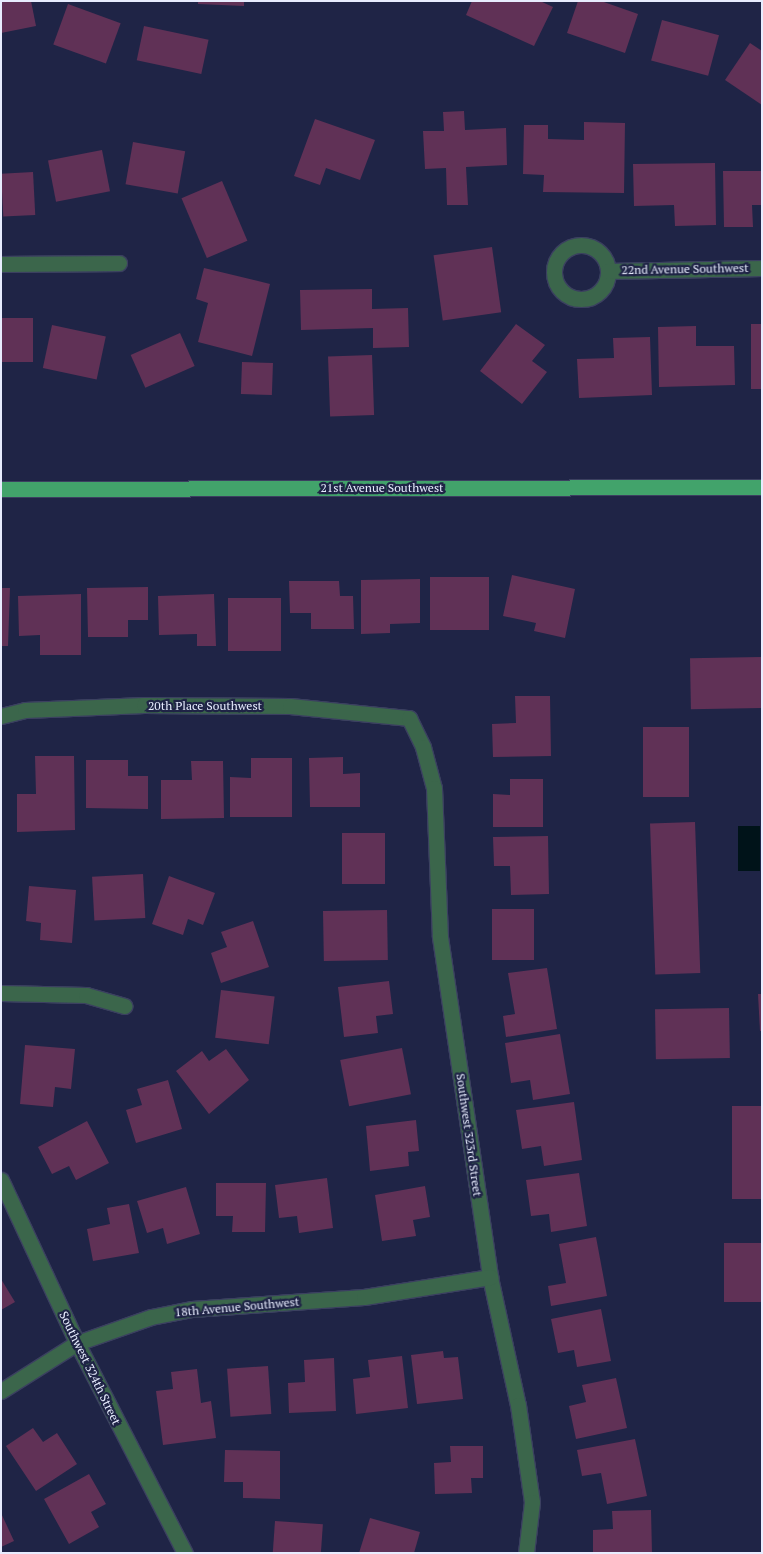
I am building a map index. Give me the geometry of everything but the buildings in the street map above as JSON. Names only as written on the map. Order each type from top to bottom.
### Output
[{"type":"main road","name":"21st Avenue Southwest","points":[[1,489],[762,487]]},
{"type":"street","points":[[1,264],[119,263]]},
{"type":"street","name":"22nd Avenue Southwest","points":[[608,271],[762,268]]},
{"type":"street","name":"20th Place Southwest","points":[[1,716],[25,710],[144,705],[290,706],[409,718]]},
{"type":"street","name":"Southwest 323rd Street","points":[[409,718],[423,747],[434,788],[440,937],[490,1277],[518,1405],[532,1502],[526,1553]]},
{"type":"street","points":[[1,993],[86,995],[124,1006]]},
{"type":"street","name":"Southwest 324th Street","points":[[1,1180],[77,1343],[185,1553]]},
{"type":"street","name":"18th Avenue Southwest","points":[[1,1391],[77,1343],[151,1317],[192,1309],[364,1297],[490,1277]]},
{"type":"shaded area","points":[[738,826],[760,826],[760,871],[738,871]]}]
